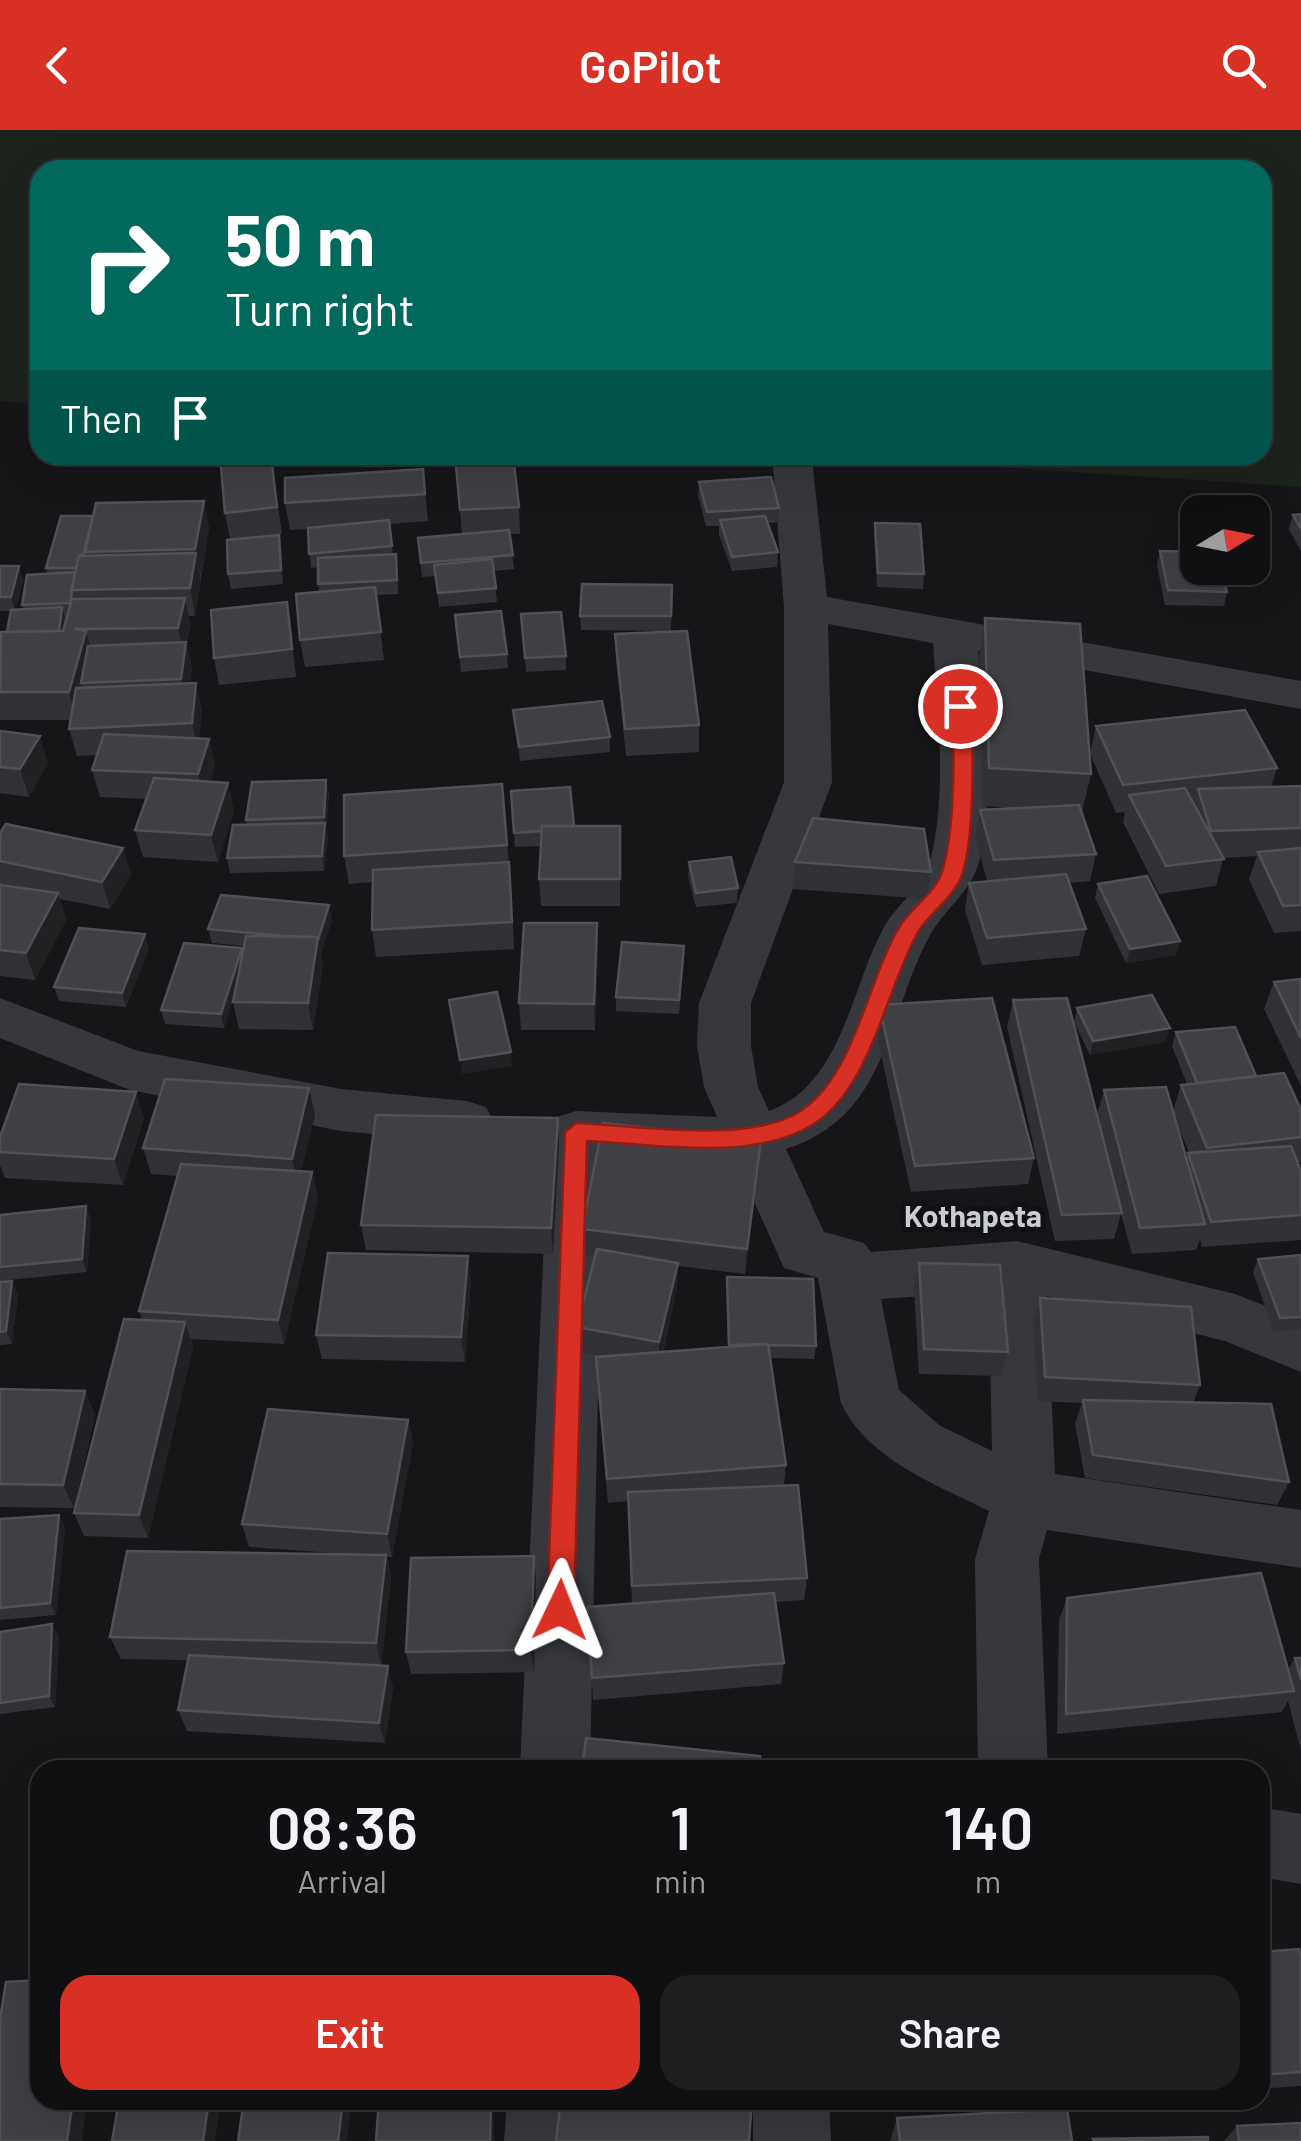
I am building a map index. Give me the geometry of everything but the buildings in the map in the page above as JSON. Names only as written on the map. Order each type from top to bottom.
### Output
[{"type":"street","points":[[793,468],[806,606],[808,782],[725,1003],[724,1046],[731,1086],[804,1251],[844,1260],[856,1277],[1017,1265],[1235,1319],[1301,1348]]},
{"type":"street","points":[[806,606],[954,636],[1301,695]]},
{"type":"street","points":[[0,1017],[130,1070],[341,1110],[544,1129],[755,1139],[802,1120],[828,1101],[857,1051],[908,929],[950,880],[956,856],[964,741],[954,636]]},
{"type":"street","points":[[544,1129],[556,1760]]},
{"type":"street","points":[[844,1260],[871,1403],[916,1444],[1024,1498],[1301,1539]]},
{"type":"street","points":[[1013,1760],[1007,1559],[1024,1498],[1017,1265]]},
{"type":"street","points":[[1270,1844],[1301,1849]]},
{"type":"street","points":[[543,2141],[544,2110]]},
{"type":"street","points":[[791,2110],[792,2141]]},
{"type":"shaded area","points":[[0,130],[1301,130],[1301,487],[966,465],[1272,465],[1272,160],[30,160],[30,403],[0,401]]},
{"type":"district","name":"Kothapeta","points":[[973,1217]]},
{"type":"route","points":[[560,1610],[576,1132],[755,1139],[802,1120],[828,1101],[857,1051],[908,929],[950,880],[956,856],[964,741],[960,706]]}]
